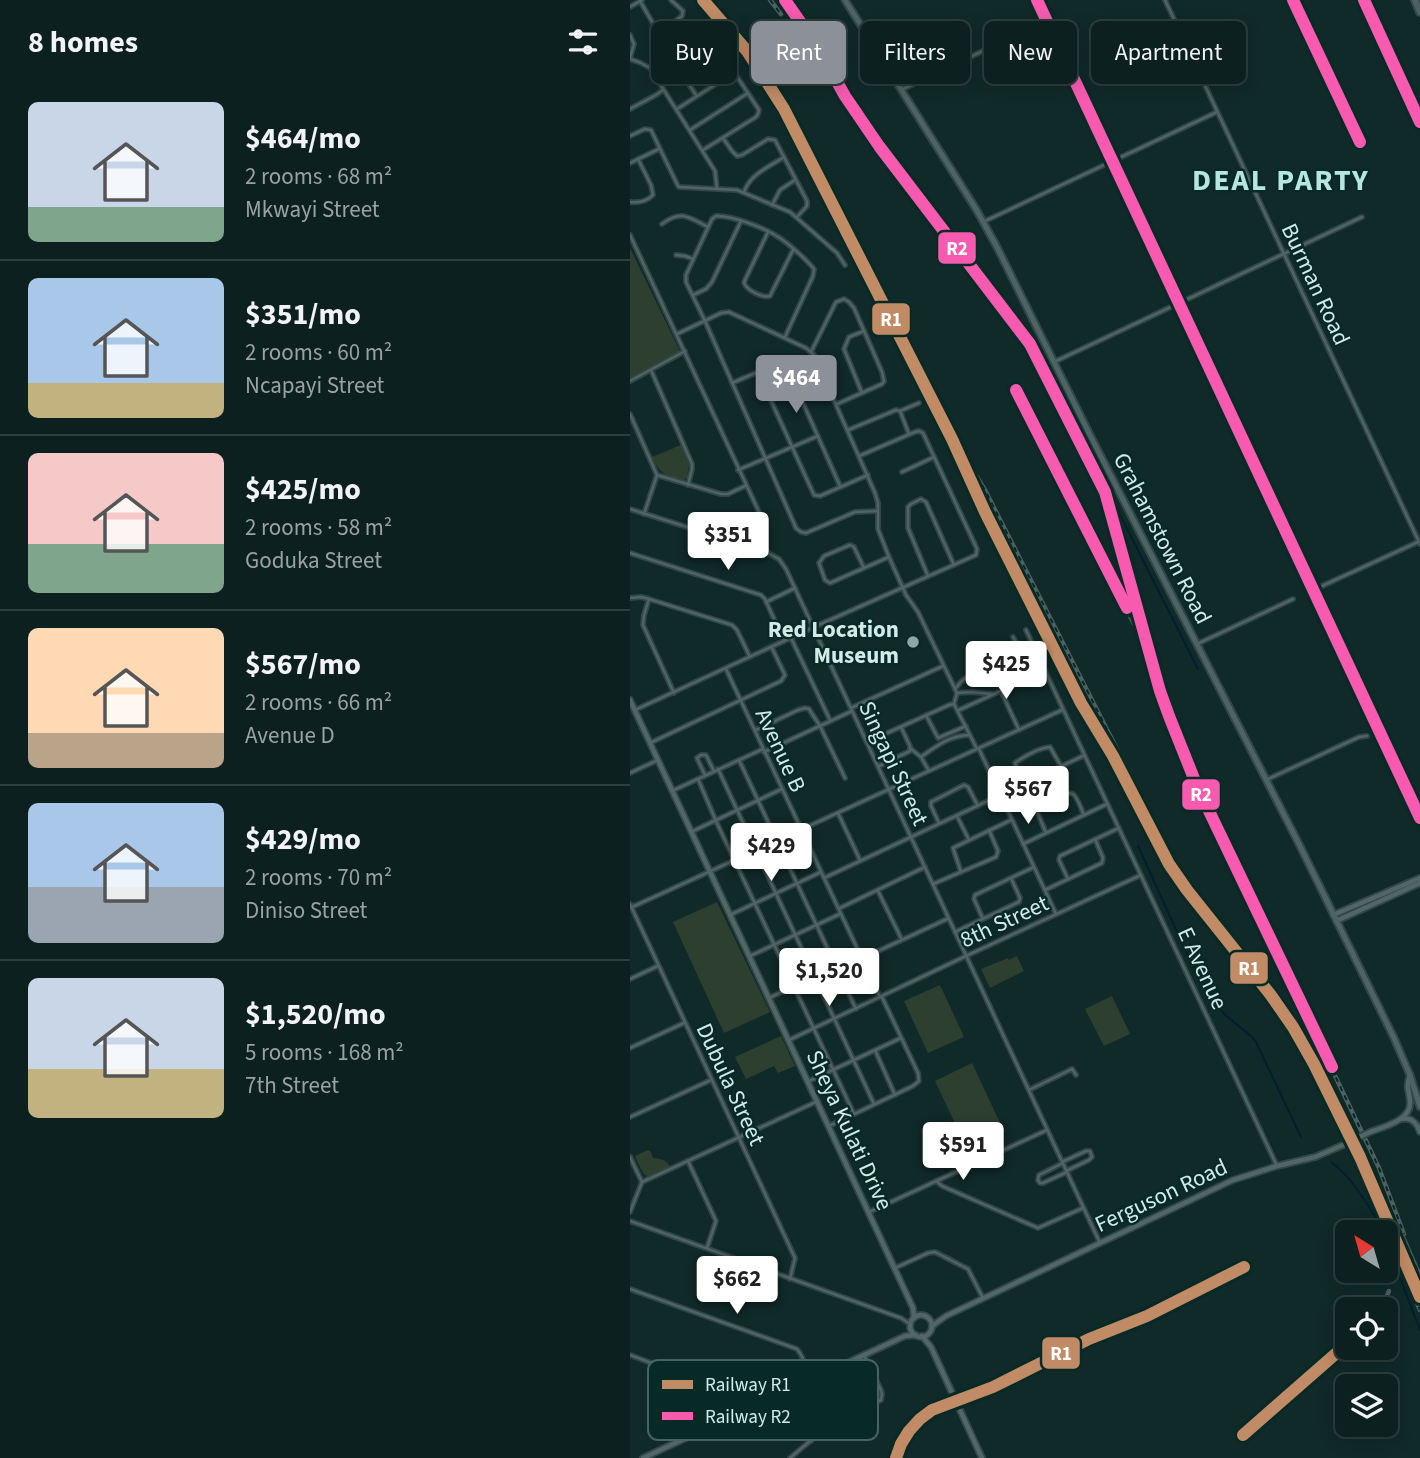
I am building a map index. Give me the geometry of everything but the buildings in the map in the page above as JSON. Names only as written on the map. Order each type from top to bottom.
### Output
[{"type":"highway","points":[[1415,0],[1420,12]]},
{"type":"main road","name":"Grahamstown Road","points":[[845,0],[983,222],[1335,918],[1394,1038],[1420,1107]]},
{"type":"street","points":[[630,8],[641,1],[654,25],[661,30],[682,16],[683,12],[671,0]]},
{"type":"street","name":"Burman Road","points":[[1165,0],[1420,542]]},
{"type":"street","points":[[630,35],[634,44],[630,59],[650,68],[716,173],[717,189]]},
{"type":"street","points":[[650,68],[699,37],[708,38],[716,49],[714,56],[687,76],[696,96]]},
{"type":"street","points":[[901,90],[984,50]]},
{"type":"street","points":[[677,109],[734,75],[759,110],[758,114],[703,150]]},
{"type":"street","points":[[630,109],[663,89]]},
{"type":"street","points":[[690,130],[748,93]]},
{"type":"street","points":[[983,222],[1217,111]]},
{"type":"street","points":[[630,136],[651,130],[678,186],[744,192],[790,212],[837,253],[845,265]]},
{"type":"street","points":[[723,138],[737,156],[763,141],[773,139],[778,144],[807,204],[797,217]]},
{"type":"street","points":[[630,163],[660,149]]},
{"type":"street","points":[[744,192],[752,177],[784,157]]},
{"type":"street","points":[[630,202],[642,201],[653,195],[638,159]]},
{"type":"street","points":[[772,205],[780,190],[796,179]]},
{"type":"street","points":[[662,224],[681,215],[708,227]]},
{"type":"street","points":[[785,337],[814,269],[781,239],[768,232],[741,221],[719,216],[712,219],[685,279],[796,528],[806,533],[855,512],[877,511]]},
{"type":"street","points":[[1054,362],[1362,217]]},
{"type":"street","points":[[692,295],[706,289],[712,282],[741,221]]},
{"type":"street","points":[[768,232],[745,280],[747,288],[771,296],[793,250]]},
{"type":"street","points":[[630,235],[759,512],[763,525],[762,541],[758,550]]},
{"type":"street","points":[[676,255],[693,259]]},
{"type":"street","points":[[811,352],[836,302],[841,299],[849,302],[885,378],[881,384],[837,404]]},
{"type":"street","points":[[677,334],[721,313],[732,313],[785,337],[811,352],[817,359],[877,498],[878,529],[889,557],[956,691]]},
{"type":"street","points":[[862,393],[844,349],[849,337],[864,331]]},
{"type":"street","points":[[630,381],[685,351]]},
{"type":"street","points":[[732,383],[772,366],[791,376],[841,487]]},
{"type":"street","points":[[651,370],[692,464],[688,485]]},
{"type":"street","points":[[758,372],[814,495],[820,496],[867,475]]},
{"type":"street","points":[[848,430],[919,402]]},
{"type":"street","points":[[900,411],[909,434]]},
{"type":"street","points":[[630,414],[657,475],[644,514]]},
{"type":"street","points":[[635,710],[977,553],[923,433],[918,431],[909,434],[859,456]]},
{"type":"street","points":[[738,470],[818,436]]},
{"type":"street","points":[[902,472],[934,457]]},
{"type":"street","points":[[657,475],[721,495],[745,486]]},
{"type":"street","points":[[928,576],[908,524],[908,507],[915,501],[922,499],[926,502],[954,565]]},
{"type":"street","name":"Singapi Street","points":[[630,509],[758,550],[775,557],[783,564],[1100,1243]]},
{"type":"street","points":[[1322,586],[1420,542]]},
{"type":"street","points":[[864,568],[854,547],[850,545],[825,555],[819,564],[825,580],[830,583],[889,557]]},
{"type":"street","points":[[630,553],[761,595],[784,641]]},
{"type":"street","points":[[766,602],[795,588]]},
{"type":"street","points":[[630,598],[649,599],[732,625],[750,658]]},
{"type":"street","points":[[649,599],[643,625],[674,693]]},
{"type":"street","points":[[1197,644],[1293,599]]},
{"type":"street","name":"E Avenue","points":[[1026,630],[1277,1166]]},
{"type":"street","points":[[1013,637],[1032,664],[1034,676]]},
{"type":"street","points":[[791,638],[831,721]]},
{"type":"street","points":[[1016,642],[992,663],[964,679],[956,691],[954,704],[1056,914]]},
{"type":"street","points":[[650,743],[781,681],[784,673],[772,647]]},
{"type":"street","points":[[1020,682],[1036,653]]},
{"type":"street","points":[[672,790],[831,721],[943,666]]},
{"type":"street","name":"Avenue B","points":[[726,668],[918,1073],[919,1082],[895,1095]]},
{"type":"street","points":[[959,710],[1044,671]]},
{"type":"street","points":[[956,691],[994,694]]},
{"type":"street","points":[[1001,691],[1018,730]]},
{"type":"street","name":"Sheya Kulati Drive","points":[[630,700],[895,1268],[913,1308],[914,1318]]},
{"type":"street","points":[[868,745],[926,715],[954,704]]},
{"type":"street","points":[[754,731],[805,708],[811,710],[845,778]]},
{"type":"street","points":[[630,906],[1062,710]]},
{"type":"street","points":[[926,715],[938,738],[966,726]]},
{"type":"street","points":[[901,727],[910,748],[929,771]]},
{"type":"street","points":[[960,736],[961,729]]},
{"type":"street","points":[[920,757],[938,745],[970,735]]},
{"type":"street","points":[[1266,780],[1359,737],[1367,736]]},
{"type":"street","points":[[1023,784],[1015,763],[1038,751],[1051,747],[1061,767]]},
{"type":"street","points":[[879,767],[907,754],[910,748]]},
{"type":"street","points":[[705,775],[698,759],[701,754],[706,755],[716,770],[737,811],[874,1104]]},
{"type":"street","points":[[824,878],[1084,755]]},
{"type":"street","points":[[630,773],[658,760]]},
{"type":"street","points":[[739,760],[856,1009]]},
{"type":"street","points":[[1043,776],[1053,799]]},
{"type":"street","points":[[698,779],[854,1114]]},
{"type":"street","points":[[940,823],[931,802],[964,785],[968,787],[978,806]]},
{"type":"street","points":[[692,832],[782,789]]},
{"type":"street","points":[[1046,833],[1036,809],[1053,799],[1072,793],[1084,815]]},
{"type":"street","points":[[1023,844],[1107,804]]},
{"type":"street","points":[[838,813],[860,860]]},
{"type":"street","points":[[957,816],[968,839]]},
{"type":"street","points":[[961,872],[952,849],[1012,820]]},
{"type":"street","points":[[1068,879],[1060,856],[1119,828]]},
{"type":"street","points":[[933,884],[998,855],[989,830]]},
{"type":"street","points":[[1045,890],[1103,862],[1104,858],[1095,839]]},
{"type":"street","points":[[838,909],[925,867]]},
{"type":"street","points":[[983,919],[975,896],[1034,867]]},
{"type":"street","points":[[730,915],[821,872]]},
{"type":"street","name":"8th Street","points":[[789,1040],[1142,875]]},
{"type":"street","points":[[955,932],[1020,901],[1011,878]]},
{"type":"street","points":[[1335,918],[1420,880]]},
{"type":"street","points":[[878,891],[902,939]]},
{"type":"street","name":"Dubula Street","points":[[630,906],[795,1258],[790,1279]]},
{"type":"street","points":[[750,956],[841,914]]},
{"type":"street","points":[[769,998],[949,918]]},
{"type":"street","points":[[630,979],[658,966]]},
{"type":"street","points":[[630,1048],[684,1023]]},
{"type":"street","points":[[808,1081],[901,1038]]},
{"type":"street","points":[[829,1126],[895,1095],[874,1050]]},
{"type":"street","points":[[1029,1090],[1072,1069],[1076,1075]]},
{"type":"street","points":[[1401,1119],[1410,1107],[1407,1086],[1410,1075]]},
{"type":"street","points":[[630,1117],[711,1080]]},
{"type":"street","points":[[630,1212],[642,1182],[818,1101]]},
{"type":"street","points":[[1401,1119],[1414,1121],[1420,1132]]},
{"type":"street","name":"Ferguson Road","points":[[931,1328],[942,1318],[1233,1180],[1315,1157],[1401,1119]]},
{"type":"street","points":[[869,1212],[1047,1130]]},
{"type":"street","points":[[1086,1151],[1090,1152],[1092,1155],[1089,1160],[1067,1171],[1043,1183],[1038,1181],[1038,1175],[1086,1151]]},
{"type":"street","points":[[630,1157],[642,1182]]},
{"type":"street","points":[[688,1161],[716,1221],[707,1248]]},
{"type":"street","points":[[936,1181],[1036,1227],[1084,1208]]},
{"type":"street","points":[[630,1221],[903,1319],[921,1315],[929,1319],[931,1348]]},
{"type":"street","points":[[895,1268],[935,1252],[968,1269],[983,1298]]},
{"type":"street","points":[[630,1289],[796,1349],[804,1360]]},
{"type":"street","name":"Sheya Kulati Drive","points":[[913,1308],[921,1315]]},
{"type":"street","points":[[905,1336],[914,1318]]},
{"type":"street","name":"Ferguson Road","points":[[929,1319],[942,1318]]},
{"type":"street","points":[[903,1319],[915,1335]]},
{"type":"street","points":[[853,1360],[905,1336],[927,1335],[931,1328]]},
{"type":"street","points":[[922,1336],[931,1348],[982,1458]]},
{"type":"street","points":[[630,1355],[648,1362]]},
{"type":"street","points":[[864,1355],[866,1360]]},
{"type":"street","points":[[878,1384],[882,1394],[878,1401]]},
{"type":"street","points":[[643,1458],[682,1440]]},
{"type":"street","points":[[790,1458],[811,1441]]},
{"type":"green space","points":[[630,248],[680,351],[630,378]]},
{"type":"green space","points":[[681,445],[689,464],[687,478],[684,480],[664,473],[652,457]]},
{"type":"green space","points":[[717,902],[770,1012],[724,1033],[673,922]]},
{"type":"green space","points":[[1017,956],[1024,971],[990,988],[981,969]]},
{"type":"green space","points":[[940,985],[964,1037],[928,1053],[904,1001]]},
{"type":"green space","points":[[1112,996],[1130,1034],[1104,1046],[1085,1009]]},
{"type":"green space","points":[[781,1036],[795,1066],[778,1073],[774,1066],[746,1079],[735,1057]]},
{"type":"green space","points":[[972,1063],[1000,1123],[963,1140],[935,1081]]},
{"type":"green space","points":[[648,1150],[653,1158],[665,1161],[670,1167],[647,1177],[635,1157]]},
{"type":"waterway","points":[[1117,515],[1120,515],[1198,669]]},
{"type":"waterway","points":[[1138,846],[1192,965],[1224,1014],[1256,1042],[1301,1137]]},
{"type":"waterway","points":[[1331,1162],[1352,1182],[1377,1220]]},
{"type":"waterway","points":[[1398,1272],[1420,1330]]},
{"type":"railway","points":[[770,0],[781,14]]},
{"type":"railway","points":[[785,0],[879,146],[1026,337],[1095,471],[1105,492],[1160,691],[1197,786],[1379,1168],[1404,1234]]},
{"type":"railway","points":[[1037,0],[1420,818]]},
{"type":"railway","points":[[1293,0],[1360,142]]},
{"type":"railway","points":[[1364,0],[1420,122]]},
{"type":"railway","points":[[1016,390],[1134,624]]},
{"type":"railway","points":[[935,406],[959,447]]},
{"type":"railway","points":[[961,451],[985,490],[1174,861],[1272,990],[1320,1063]]},
{"type":"railway","points":[[1399,1228],[1420,1276]]},
{"type":"railway","points":[[1399,1261],[1420,1310]]},
{"type":"railway","points":[[896,1458],[909,1431],[932,1410],[993,1387],[1089,1339],[1147,1316],[1244,1267]]},
{"type":"railway","points":[[1386,1297],[1389,1291]]},
{"type":"railway","points":[[1252,1428],[1284,1404],[1335,1357]]},
{"type":"rail line","name":"R1","points":[[703,0],[747,51],[784,109],[952,439],[985,512],[1081,703],[1113,756],[1169,864],[1270,994],[1314,1064],[1360,1157],[1420,1297]]},
{"type":"rail line","name":"R2","points":[[785,0],[879,146],[1030,344],[1105,492],[1160,691],[1197,786],[1332,1067]]},
{"type":"rail line","name":"R2","points":[[1037,0],[1420,818]]},
{"type":"rail line","name":"R2","points":[[1293,0],[1360,142]]},
{"type":"rail line","name":"R2","points":[[1364,0],[1420,122]]},
{"type":"rail line","name":"R2","points":[[1016,390],[1127,608]]},
{"type":"rail line","name":"R1","points":[[896,1458],[909,1431],[932,1410],[993,1387],[1089,1339],[1147,1316],[1244,1267]]},
{"type":"rail line","name":"R1","points":[[1243,1435],[1335,1354]]},
{"type":"place","name":"Red Location Museum","points":[[913,642]]},
{"type":"district","name":"DEAL PARTY","points":[[1281,180]]}]
